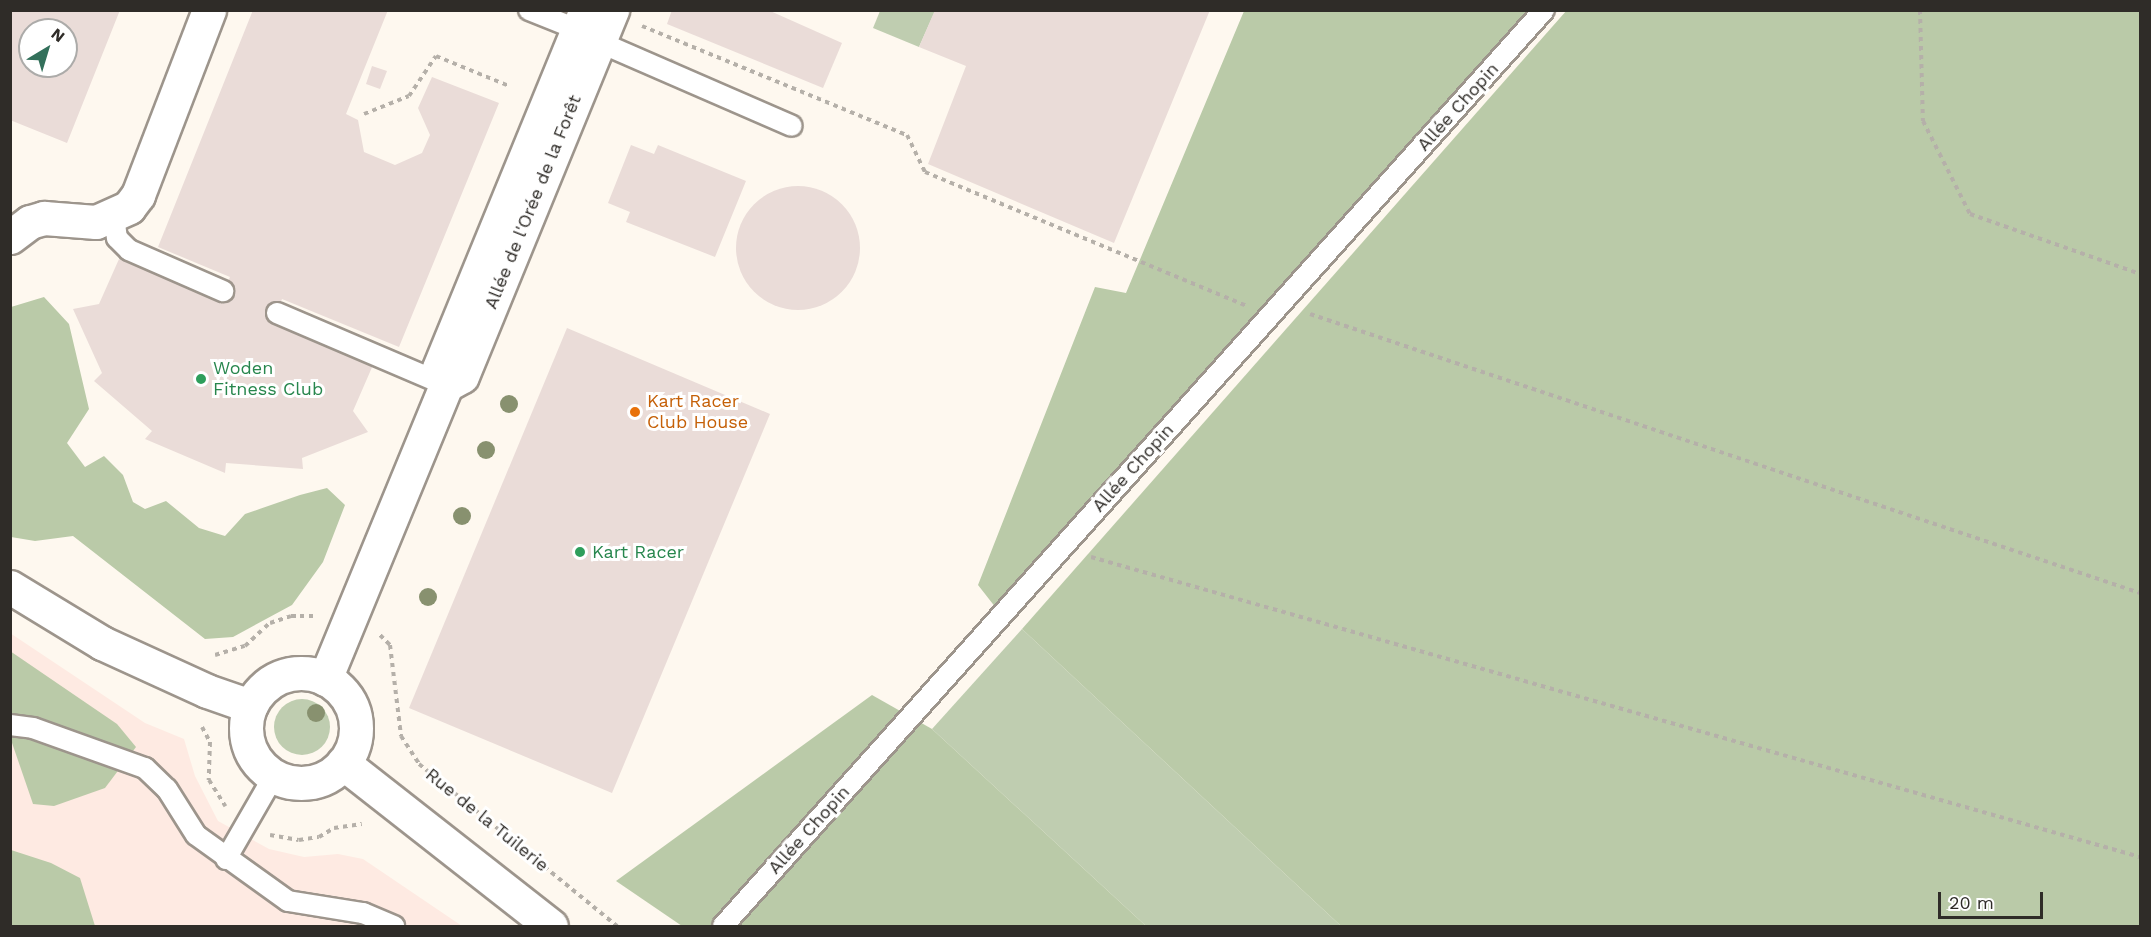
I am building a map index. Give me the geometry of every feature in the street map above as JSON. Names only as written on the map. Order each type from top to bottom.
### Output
[{"type":"street","points":[[10,237],[30,222],[44,218],[96,222],[114,217],[138,195],[209,10]]},
{"type":"street","name":"Allée de l'Orée de la Forêt","points":[[325,679],[446,385],[439,368],[588,27],[612,10]]},
{"type":"street","points":[[10,588],[102,643],[207,691],[250,706]]},
{"type":"street","points":[[308,673],[325,679],[344,694],[355,717],[356,733],[343,763],[318,780],[288,782],[274,776],[261,766],[247,738],[250,706],[260,692],[282,677],[308,673]]},
{"type":"street","points":[[343,763],[551,927]]},
{"type":"lane","points":[[530,10],[588,27],[792,126]]},
{"type":"lane","name":"Allée Chopin","points":[[723,927],[1544,10]]},
{"type":"lane","points":[[114,217],[117,238],[129,250],[223,291]]},
{"type":"lane","points":[[277,313],[446,385]]},
{"type":"lane","points":[[10,725],[33,728],[145,768],[167,789],[196,835],[288,902],[363,913],[394,927]]},
{"type":"lane","points":[[226,859],[274,776]]},
{"type":"path","points":[[1920,10],[1923,121],[1970,214],[2140,274]]},
{"type":"path","points":[[641,25],[907,135],[925,172],[1275,310],[2140,593]]},
{"type":"path","points":[[364,114],[409,96],[436,56],[509,86]]},
{"type":"path","points":[[1062,548],[2140,856]]},
{"type":"path","points":[[212,655],[223,656],[244,646],[270,623],[291,616],[324,616]]},
{"type":"path","name":"Rue de la Tuilerie","points":[[374,633],[390,645],[401,736],[419,764],[617,927]]},
{"type":"shaded area","points":[[10,633],[145,723],[184,739],[195,776],[218,821],[269,849],[304,857],[338,854],[363,859],[462,926],[11,926]]},
{"type":"green space","points":[[1567,10],[2140,11],[2140,926],[1341,926],[1022,629]]},
{"type":"green space","points":[[880,11],[935,11],[919,47],[873,28]]},
{"type":"green space","points":[[1244,11],[1531,11],[996,608],[978,585],[1095,287],[1126,293]]},
{"type":"green space","points":[[44,297],[69,324],[89,409],[67,443],[85,467],[104,456],[123,475],[133,502],[145,509],[166,501],[199,528],[225,536],[245,514],[327,488],[345,505],[323,562],[292,605],[233,637],[205,639],[73,536],[35,541],[11,537],[11,307]]},
{"type":"green space","points":[[1022,629],[1341,926],[1146,926],[932,729]]},
{"type":"green space","points":[[10,651],[117,724],[136,747],[105,788],[54,806],[33,804],[11,740]]},
{"type":"green space","points":[[872,695],[932,729],[1146,926],[682,926],[616,881]]},
{"type":"green space","points":[[296,699],[308,699],[318,703],[326,711],[330,727],[326,743],[318,751],[308,755],[296,755],[286,751],[278,743],[274,733],[274,721],[278,711],[286,703]]},
{"type":"green space","points":[[11,850],[51,863],[80,878],[95,926],[11,926]]},
{"type":"building","points":[[10,10],[120,10],[67,143],[10,120]]},
{"type":"building","points":[[253,10],[388,10],[346,114],[358,120],[364,152],[395,165],[422,153],[430,135],[418,108],[432,77],[499,103],[399,347],[282,299],[273,323],[373,365],[353,411],[368,432],[302,458],[303,469],[226,463],[225,473],[145,439],[152,431],[94,381],[102,373],[73,309],[99,304],[119,259],[219,300],[230,277],[158,247]]},
{"type":"building","points":[[672,10],[768,10],[842,43],[823,88],[667,24]]},
{"type":"building","points":[[935,10],[1210,10],[1114,243],[928,164],[966,66],[919,47]]},
{"type":"building","points":[[372,66],[387,71],[380,89],[366,84]]},
{"type":"building","points":[[631,145],[654,154],[658,145],[746,181],[715,257],[626,222],[630,212],[608,203]]},
{"type":"building","points":[[798,186],[822,191],[833,196],[842,204],[850,213],[855,224],[860,248],[855,272],[850,283],[842,292],[833,300],[822,305],[798,310],[774,305],[763,300],[754,292],[746,283],[741,272],[736,248],[741,224],[746,213],[754,204],[763,196],[774,191]]},
{"type":"building","points":[[567,328],[770,414],[612,793],[409,708]]},
{"type":"place","name":"Woden Fitness Club","points":[[201,379]]},
{"type":"place","name":"Kart Racer Club House","points":[[635,412]]},
{"type":"place","name":"Kart Racer","points":[[580,552]]}]
